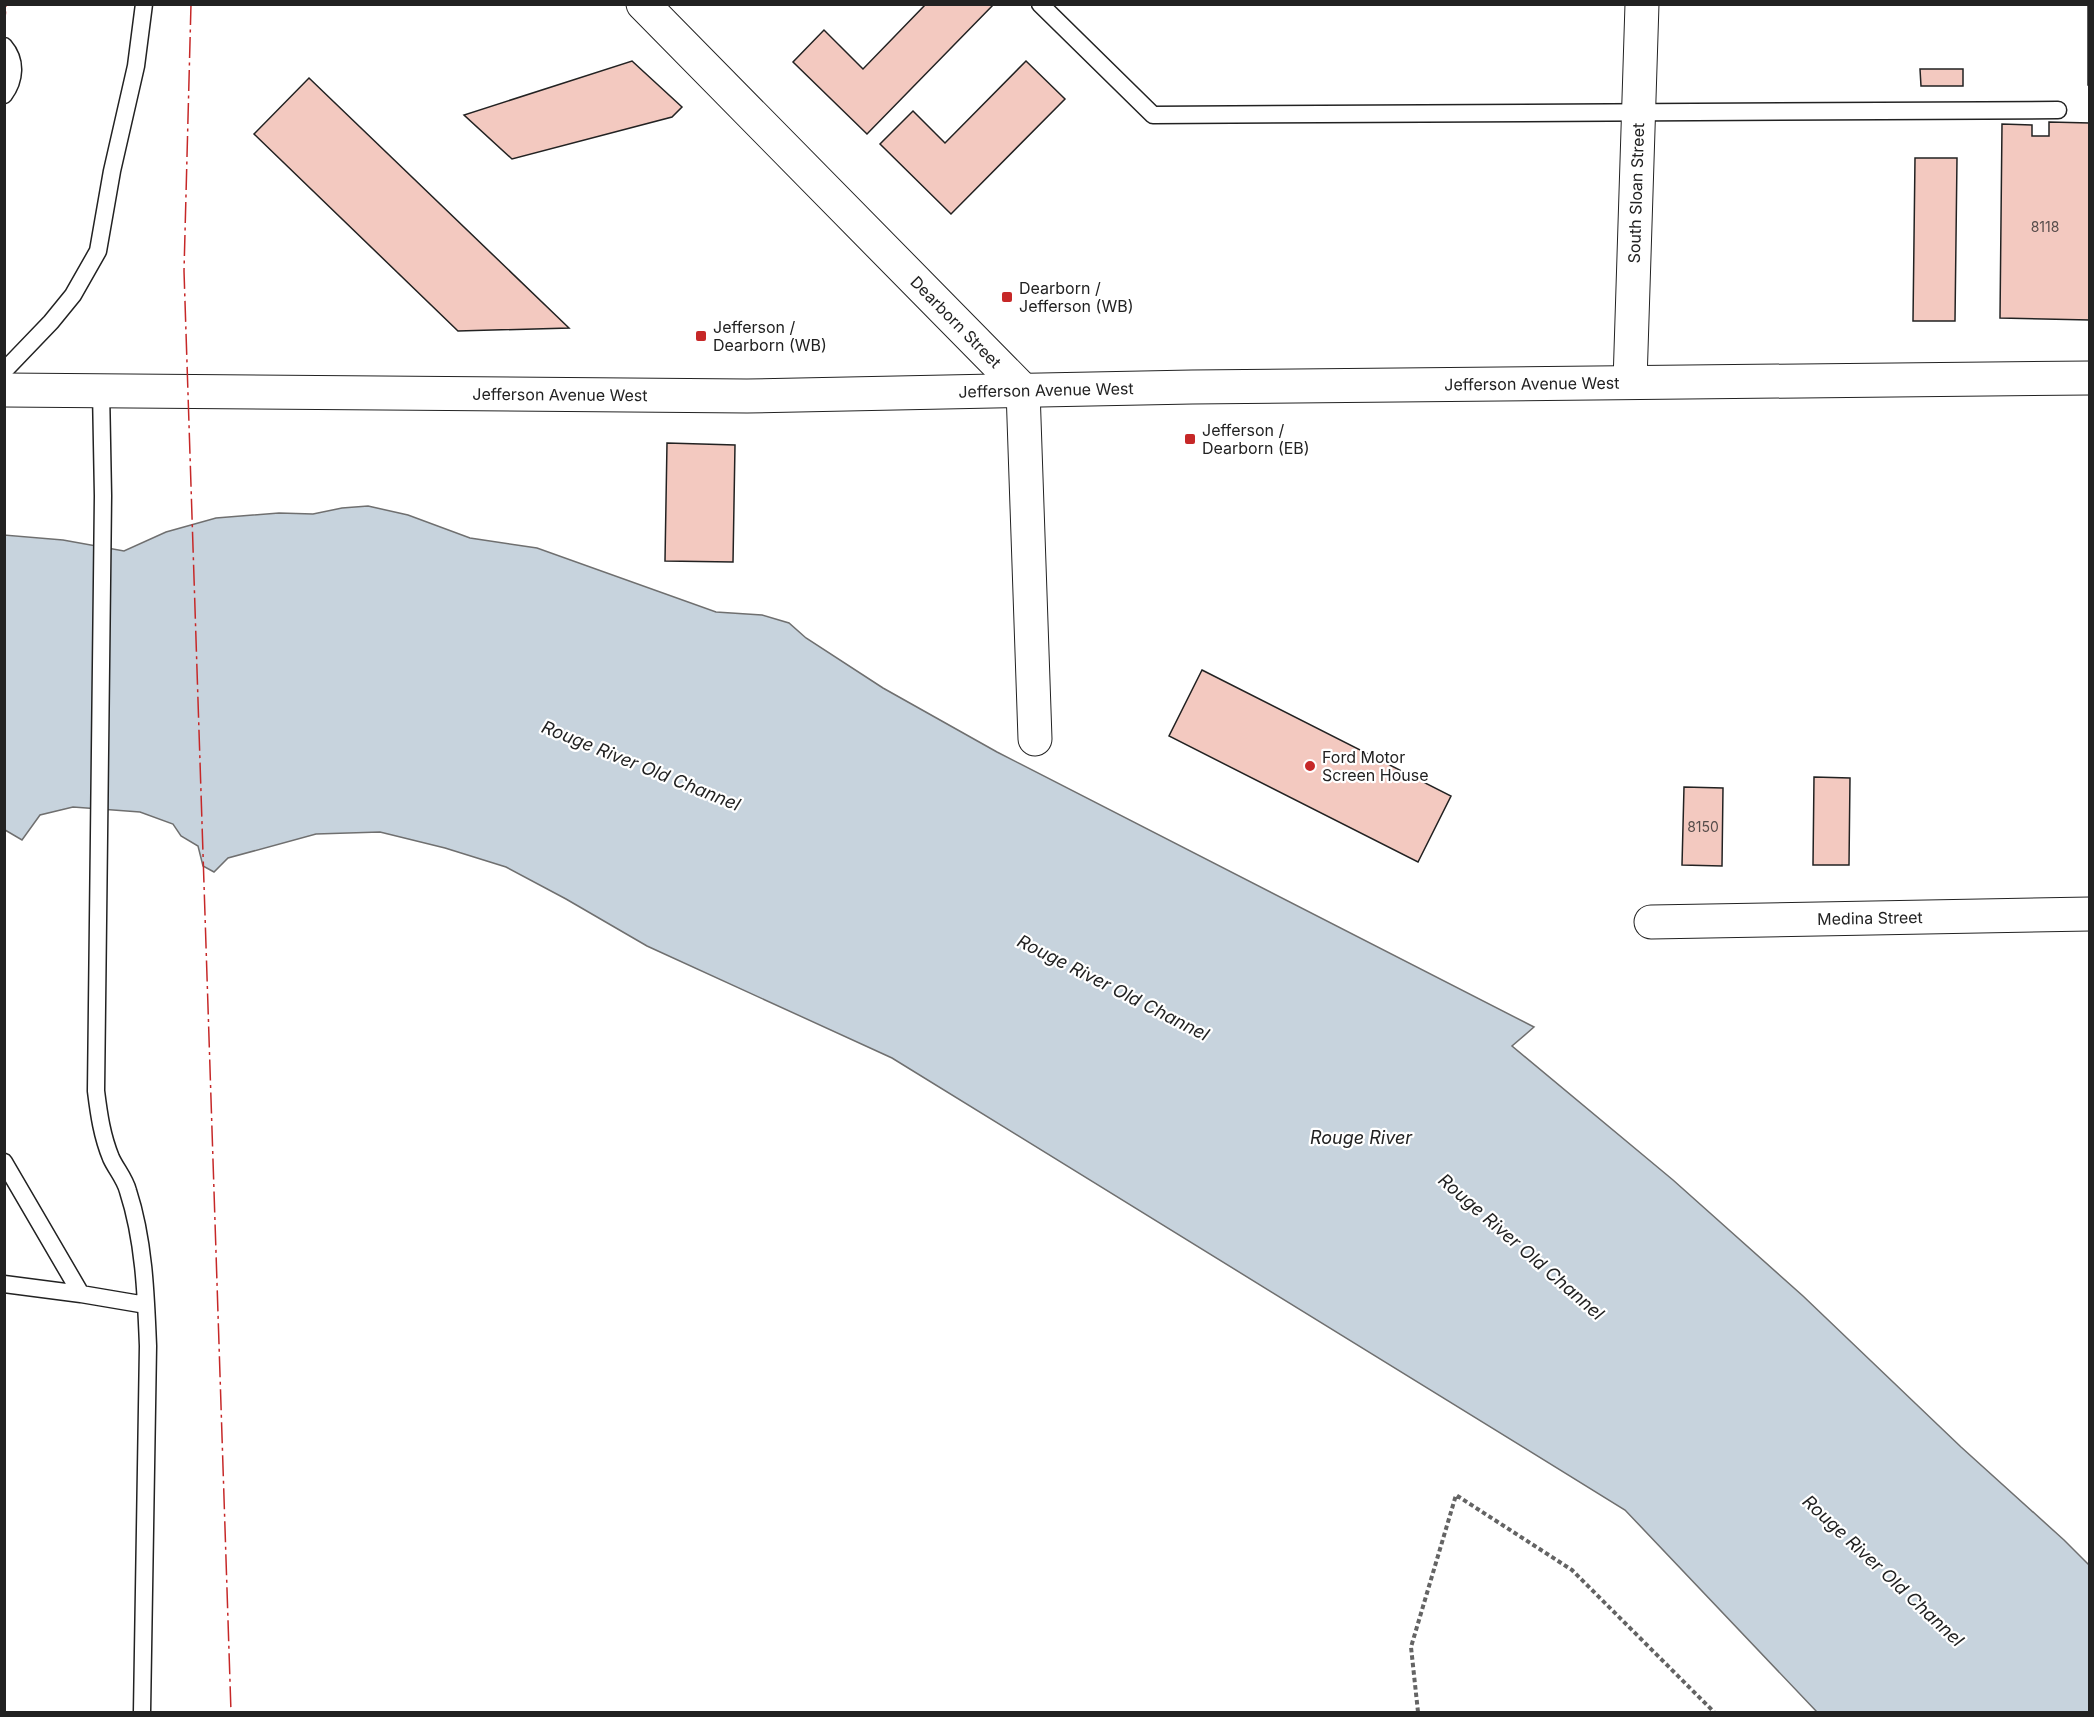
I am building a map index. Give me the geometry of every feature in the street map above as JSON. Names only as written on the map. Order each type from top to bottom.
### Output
[{"type":"main road","name":"Dearborn Street","points":[[643,4],[1023,390]]},
{"type":"main road","name":"South Sloan Street","points":[[1630,382],[1642,4]]},
{"type":"main road","name":"Jefferson Avenue West","points":[[4,390],[747,396],[1023,390],[2090,378]]},
{"type":"main road","points":[[1023,390],[1035,739]]},
{"type":"main road","name":"Medina Street","points":[[1651,922],[2090,914]]},
{"type":"lane","points":[[4,371],[51,322],[73,295],[98,251],[112,171],[136,66],[144,4]]},
{"type":"lane","points":[[1040,4],[1153,115],[2058,110]]},
{"type":"lane","points":[[4,46],[10,53],[14,73],[4,95]]},
{"type":"lane","points":[[100,390],[103,496],[96,1091],[100,1126],[111,1159],[128,1188],[140,1241],[146,1305],[148,1393],[142,1713]]},
{"type":"lane","points":[[4,1162],[81,1294]]},
{"type":"lane","points":[[4,1284],[146,1305]]},
{"type":"path","points":[[1418,1713],[1411,1647],[1456,1495],[1572,1570],[1714,1713]]},
{"type":"water","name":"Rouge River","points":[[368,506],[408,515],[470,538],[537,548],[716,612],[762,615],[789,623],[806,638],[883,688],[997,752],[1534,1027],[1512,1046],[1673,1180],[1803,1296],[2089,1565],[2089,1712],[1817,1712],[1625,1510],[892,1058],[647,946],[506,867],[445,848],[380,832],[316,834],[228,858],[214,872],[203,866],[198,846],[181,836],[173,824],[140,812],[73,807],[40,815],[22,840],[5,830],[4,535],[63,540],[124,551],[166,532],[216,518],[279,513],[313,514]]},
{"type":"building","points":[[926,4],[994,4],[867,134],[793,62],[824,30],[863,69]]},
{"type":"building","points":[[2088,4],[2090,4],[2090,85],[2088,85]]},
{"type":"building","points":[[632,61],[682,107],[672,117],[512,159],[464,115]]},
{"type":"building","points":[[1026,61],[1065,99],[951,214],[880,144],[913,111],[945,143]]},
{"type":"building","points":[[1920,69],[1963,69],[1963,86],[1921,86]]},
{"type":"building","points":[[309,78],[569,328],[458,331],[254,134]]},
{"type":"building","points":[[2049,122],[2090,123],[2090,320],[2000,318],[2002,124],[2032,125],[2032,136],[2049,136]]},
{"type":"building","points":[[1915,158],[1957,158],[1955,321],[1913,321]]},
{"type":"building","points":[[667,443],[735,445],[733,562],[665,561]]},
{"type":"building","name":"Ford Motor Screen House","points":[[1202,670],[1451,796],[1418,862],[1169,736]]},
{"type":"building","points":[[1814,777],[1850,778],[1849,865],[1813,865]]},
{"type":"building","points":[[1684,787],[1723,788],[1722,866],[1682,865]]},
{"type":"power","points":[[4,40],[6,4]]},
{"type":"power","points":[[191,4],[184,271],[231,1712]]},
{"type":"place","name":"Dearborn / Jefferson (WB)","points":[[1007,297]]},
{"type":"place","name":"Jefferson / Dearborn (WB)","points":[[701,336]]},
{"type":"place","name":"Jefferson / Dearborn (EB)","points":[[1190,439]]},
{"type":"place","name":"Ford Motor Screen House","points":[[1310,766]]},
{"type":"water label","name":"Rouge River Old Channel","points":[[641,766]]},
{"type":"water label","name":"Rouge River Old Channel","points":[[1113,988]]},
{"type":"water label","name":"Rouge River Old Channel","points":[[1521,1247]]},
{"type":"water label","name":"Rouge River Old Channel","points":[[1883,1571]]}]
